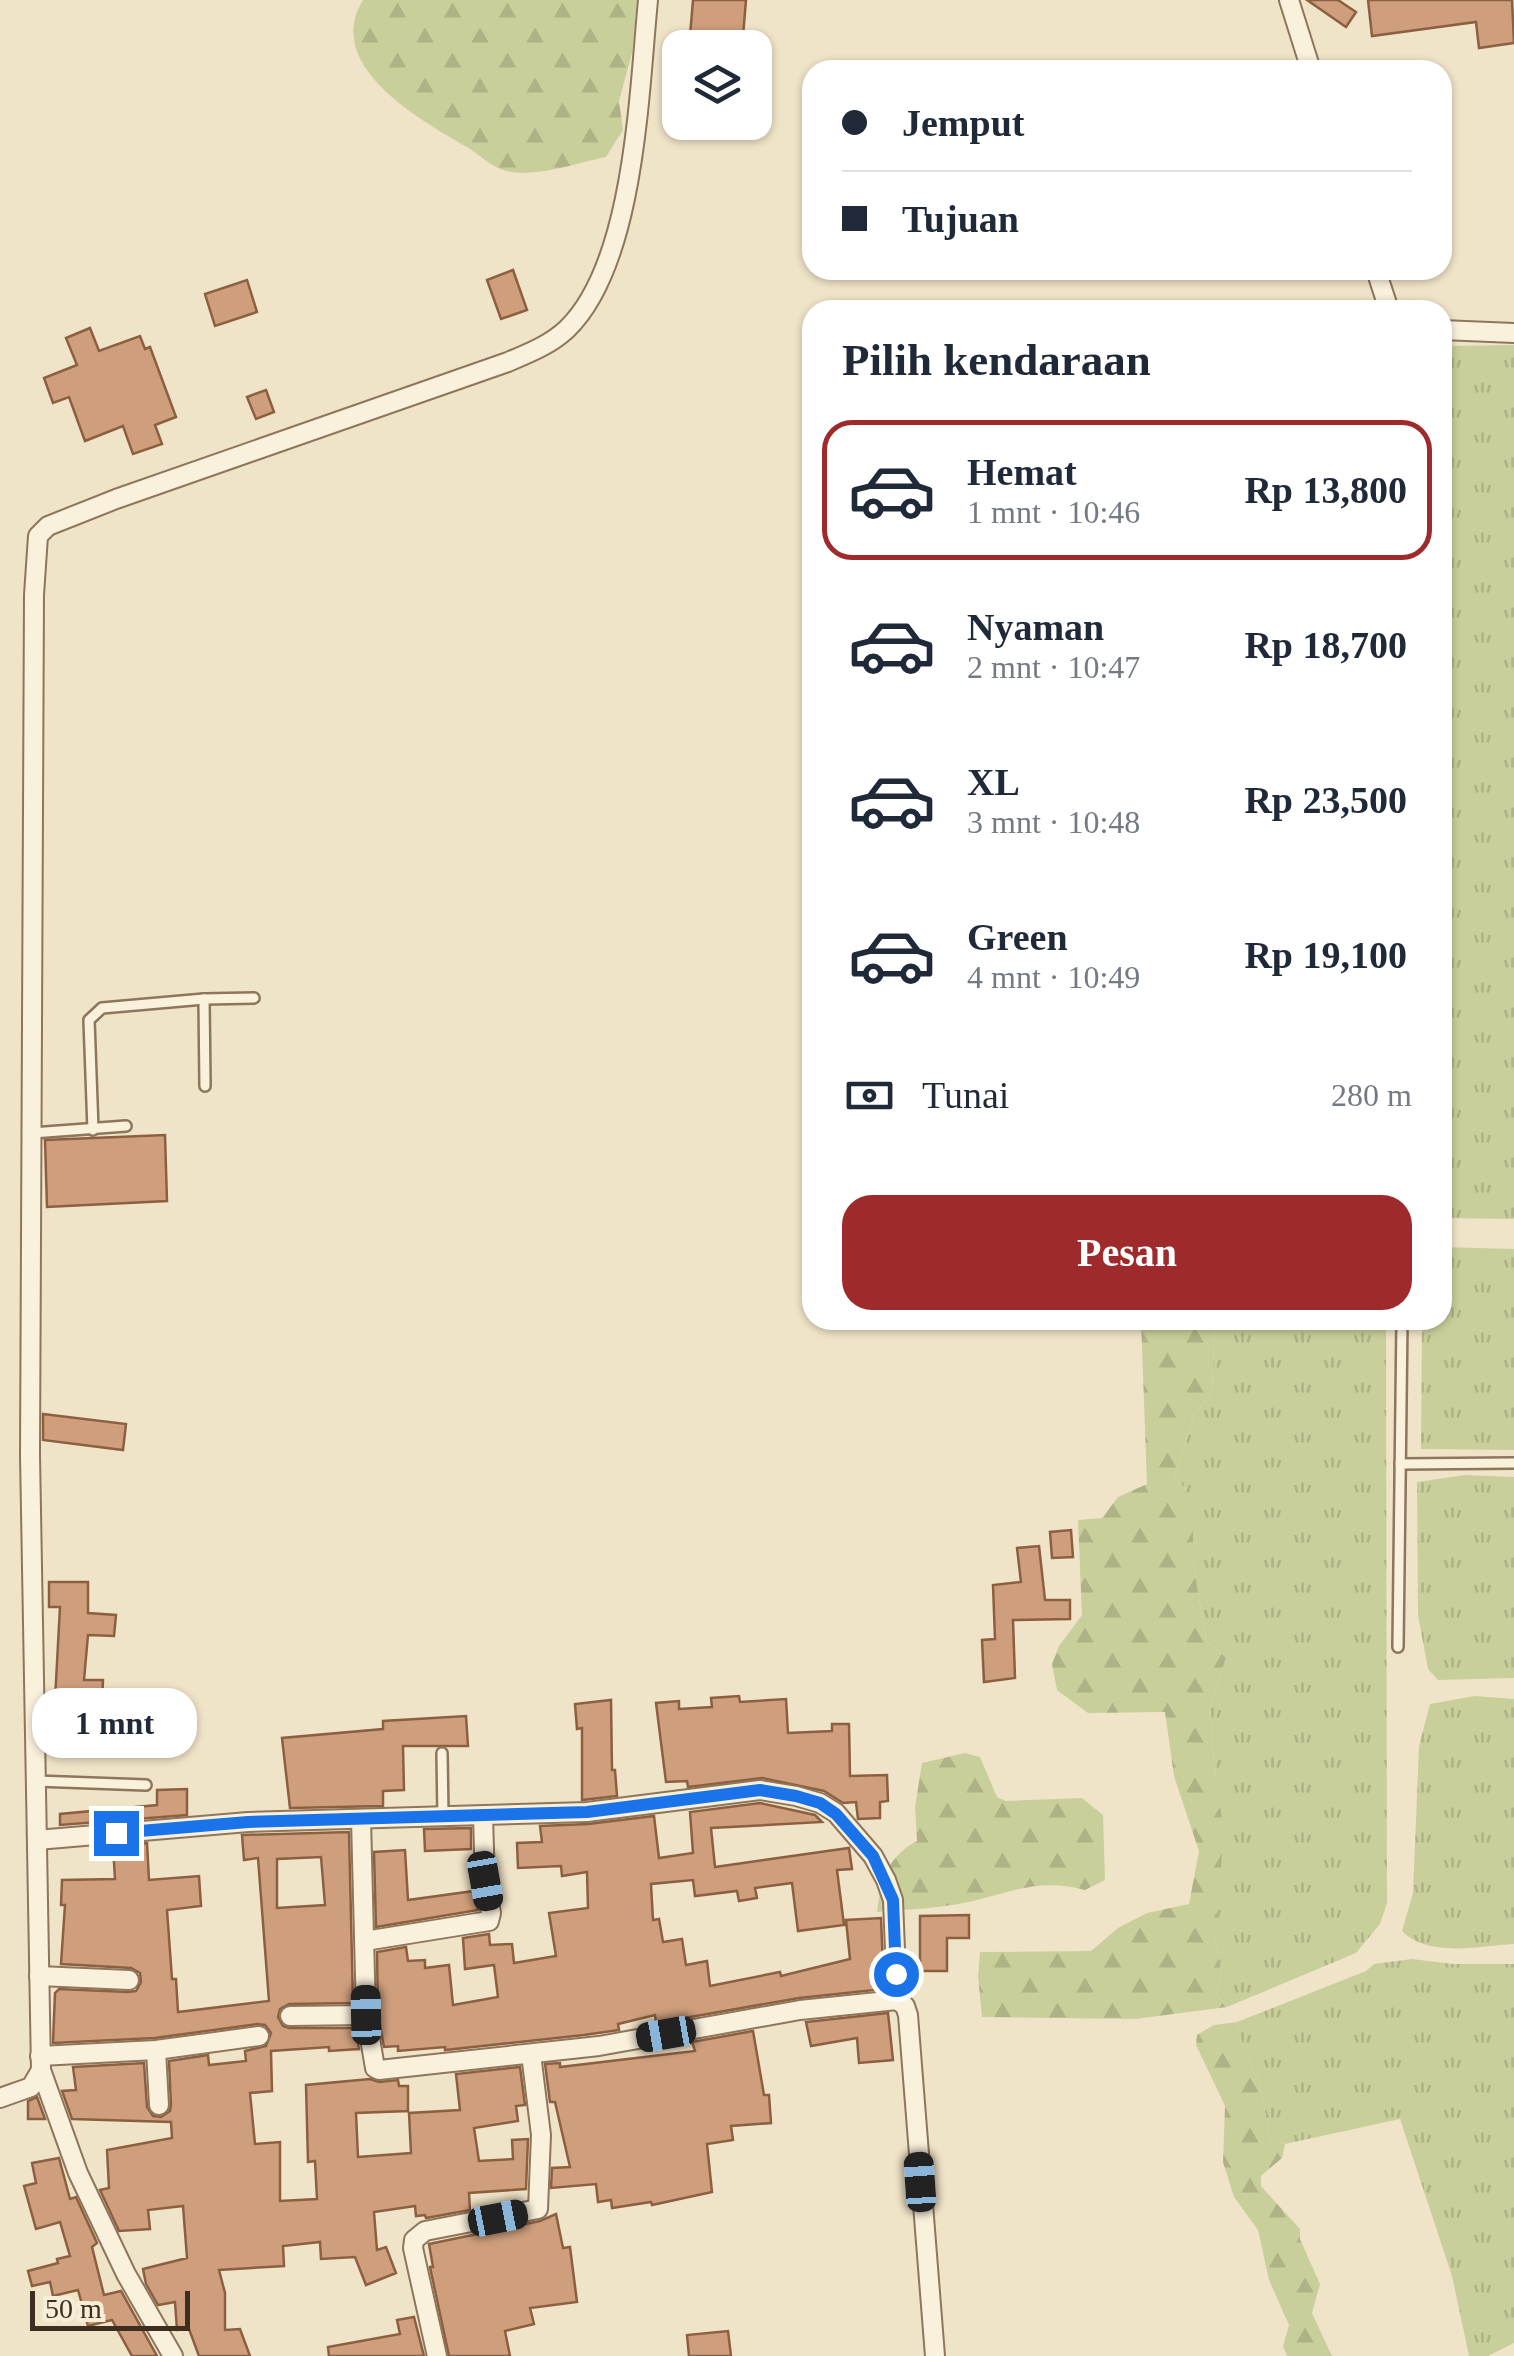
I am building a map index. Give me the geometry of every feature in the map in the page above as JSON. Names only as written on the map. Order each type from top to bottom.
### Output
[{"type":"street","points":[[172,2356],[126,2274],[78,2172],[40,2063],[30,1455],[34,595],[38,536],[48,526],[116,499],[508,362],[544,347],[566,330],[593,293],[614,240],[631,177],[648,0]]},
{"type":"street","points":[[1289,0],[1308,60]]},
{"type":"street","points":[[1452,331],[1514,334]]},
{"type":"street","points":[[37,1840],[248,1822],[587,1812],[760,1790],[820,1803],[845,1823],[873,1856],[893,1900],[897,2000]]},
{"type":"street","points":[[366,1941],[488,1922],[491,1913],[485,1881],[483,1817]]},
{"type":"street","points":[[360,1819],[366,2015],[379,2070],[599,2046],[800,2010],[897,2000],[906,2006],[935,2356]]},
{"type":"street","points":[[39,1976],[130,1980]]},
{"type":"street","points":[[290,2016],[366,2015]]},
{"type":"street","points":[[40,2063],[259,2036]]},
{"type":"street","points":[[156,2050],[160,2106]]},
{"type":"street","points":[[437,2356],[412,2248],[414,2240],[425,2231],[538,2209],[541,2135],[532,2054]]},
{"type":"street","points":[[0,2098],[31,2087],[40,2063]]},
{"type":"lane","points":[[94,1130],[89,1020],[96,1011],[254,998]]},
{"type":"lane","points":[[204,1000],[205,1086]]},
{"type":"lane","points":[[32,1133],[126,1126]]},
{"type":"lane","points":[[1398,1646],[1402,1330]]},
{"type":"lane","points":[[1400,1464],[1514,1464]]},
{"type":"lane","points":[[442,1754],[444,1818]]},
{"type":"lane","points":[[36,1781],[146,1786]]},
{"type":"green space","points":[[363,0],[637,0],[632,53],[619,101],[623,130],[606,157],[531,173],[496,167],[404,106],[366,69],[356,47],[354,24]]},
{"type":"green space","points":[[1514,345],[1514,1219],[1452,1218],[1452,346]]},
{"type":"green space","points":[[1452,1247],[1514,1249],[1514,1450],[1421,1449],[1422,1330],[1452,1330]]},
{"type":"green space","points":[[1141,1330],[1215,1330],[1212,1392],[1193,1417],[1175,1476],[1193,1499],[1193,1562],[1206,1640],[1226,1658],[1210,1709],[1224,1831],[1215,1938],[1222,1976],[1216,1994],[1227,2007],[1135,2019],[982,2017],[980,1952],[1091,1951],[1118,1928],[1147,1913],[1189,1904],[1199,1851],[1174,1776],[1165,1712],[1088,1713],[1057,1690],[1052,1664],[1059,1646],[1082,1615],[1078,1520],[1102,1518],[1118,1497],[1147,1484]]},
{"type":"green space","points":[[1215,1330],[1386,1330],[1387,1903],[1380,1924],[1356,1953],[1227,2007],[1216,1994],[1222,1976],[1215,1938],[1215,1778],[1210,1709],[1226,1658],[1206,1640],[1193,1562],[1193,1499],[1175,1476],[1193,1417],[1212,1392]]},
{"type":"green space","points":[[1465,1475],[1514,1477],[1514,1678],[1438,1680],[1428,1669],[1418,1615],[1417,1482]]},
{"type":"green space","points":[[1475,1696],[1514,1699],[1514,1944],[1440,1948],[1402,1931],[1413,1893],[1419,1746],[1430,1704]]},
{"type":"green space","points":[[965,1753],[980,1757],[997,1797],[1006,1801],[1082,1798],[1103,1815],[1105,1880],[1085,1890],[1036,1886],[952,1905],[877,1912],[888,1870],[899,1854],[917,1841],[915,1807],[922,1763]]},
{"type":"green space","points":[[1412,1959],[1514,1964],[1514,2343],[1488,2356],[1469,2356],[1452,2276],[1400,2119],[1285,2144],[1270,2139],[1260,2084],[1243,2047],[1237,2022],[1366,1971],[1374,1964]]},
{"type":"green space","points":[[1237,2022],[1243,2047],[1260,2084],[1270,2139],[1285,2144],[1282,2158],[1261,2176],[1261,2186],[1300,2229],[1300,2239],[1320,2284],[1312,2313],[1332,2356],[1287,2356],[1283,2346],[1289,2325],[1269,2280],[1258,2230],[1234,2197],[1223,2162],[1225,2106],[1196,2045],[1197,2035],[1214,2025]]},
{"type":"building","points":[[693,0],[746,0],[744,30],[690,30]]},
{"type":"building","points":[[1307,0],[1338,0],[1356,12],[1346,27]]},
{"type":"building","points":[[1368,0],[1512,0],[1514,43],[1479,48],[1476,22],[1372,36]]},
{"type":"building","points":[[513,270],[527,310],[501,319],[487,280]]},
{"type":"building","points":[[247,280],[257,312],[215,326],[205,294]]},
{"type":"building","points":[[90,328],[99,351],[140,336],[145,349],[150,347],[176,417],[155,425],[162,444],[133,454],[123,426],[85,441],[69,397],[53,403],[44,378],[77,365],[66,338]]},
{"type":"building","points":[[266,390],[274,412],[256,419],[247,397]]},
{"type":"building","points":[[165,1135],[167,1201],[47,1207],[45,1140]]},
{"type":"building","points":[[43,1414],[126,1424],[123,1450],[43,1440]]},
{"type":"building","points":[[1071,1530],[1073,1557],[1052,1558],[1050,1532]]},
{"type":"building","points":[[1039,1546],[1045,1600],[1070,1600],[1070,1619],[1013,1620],[1015,1678],[984,1682],[982,1640],[995,1639],[993,1585],[1021,1582],[1017,1548]]},
{"type":"building","points":[[49,1582],[88,1582],[88,1613],[116,1615],[114,1636],[88,1635],[84,1680],[103,1680],[102,1702],[55,1700],[60,1607],[49,1607]]},
{"type":"building","points":[[739,1696],[740,1702],[786,1699],[788,1733],[832,1731],[832,1724],[849,1724],[850,1776],[887,1775],[888,1801],[880,1802],[880,1818],[858,1819],[856,1802],[843,1803],[824,1791],[762,1778],[688,1787],[687,1781],[666,1782],[656,1703],[679,1701],[679,1709],[712,1707],[711,1698]]},
{"type":"building","points":[[611,1700],[612,1770],[617,1796],[582,1800],[582,1728],[577,1729],[575,1704]]},
{"type":"building","points":[[466,1716],[468,1746],[403,1746],[404,1790],[383,1791],[383,1806],[290,1808],[282,1738],[383,1729],[383,1721]]},
{"type":"building","points":[[187,1789],[187,1815],[60,1825],[60,1814],[157,1805],[157,1790]]},
{"type":"building","points":[[760,1803],[815,1815],[822,1822],[711,1828],[715,1867],[849,1848],[852,1869],[837,1870],[844,1925],[798,1931],[792,1883],[755,1888],[757,1898],[739,1901],[737,1891],[695,1896],[693,1880],[651,1884],[653,1920],[659,1919],[663,1942],[682,1939],[686,1965],[707,1961],[710,1986],[780,1972],[781,1976],[850,1959],[846,1920],[881,1918],[884,1989],[799,1998],[656,2023],[655,2015],[618,2024],[619,2030],[584,2035],[445,2050],[398,2051],[398,2046],[384,2047],[378,2014],[377,1952],[406,1947],[408,1961],[425,1960],[425,1968],[449,1965],[453,2005],[498,1997],[494,1965],[465,1969],[463,1938],[489,1934],[490,1945],[512,1944],[514,1963],[556,1956],[549,1913],[588,1908],[587,1872],[562,1876],[561,1866],[518,1868],[517,1843],[542,1842],[540,1826],[654,1816],[659,1858],[693,1853],[690,1812]]},
{"type":"building","points":[[471,1828],[471,1849],[425,1851],[424,1829]]},
{"type":"building","points":[[349,1832],[353,2003],[289,2004],[280,2009],[278,2017],[289,2028],[355,2028],[359,2049],[271,2051],[272,2091],[250,2093],[255,2144],[280,2142],[280,2201],[317,2199],[315,2161],[308,2162],[306,2085],[370,2079],[398,2080],[399,2086],[408,2086],[408,2111],[356,2113],[358,2157],[411,2153],[409,2113],[460,2110],[456,2074],[520,2067],[525,2105],[516,2106],[518,2121],[474,2128],[479,2161],[513,2159],[512,2140],[528,2139],[526,2189],[469,2193],[470,2210],[426,2218],[416,2216],[415,2206],[374,2212],[377,2250],[386,2247],[396,2273],[366,2285],[355,2257],[321,2259],[320,2242],[283,2246],[284,2266],[219,2270],[225,2293],[225,2330],[240,2329],[250,2356],[199,2356],[189,2329],[177,2330],[175,2302],[158,2305],[143,2269],[187,2258],[183,2206],[148,2210],[150,2229],[119,2231],[100,2190],[109,2188],[107,2150],[172,2138],[171,2122],[72,2119],[62,2091],[76,2090],[73,2067],[144,2063],[147,2107],[153,2116],[161,2117],[170,2111],[171,2105],[169,2061],[208,2055],[209,2065],[246,2061],[245,2051],[266,2046],[271,2033],[265,2025],[257,2024],[155,2038],[53,2043],[55,1993],[59,1989],[128,1992],[136,1991],[141,1982],[140,1973],[131,1968],[61,1964],[65,1905],[61,1905],[62,1880],[115,1879],[113,1846],[147,1843],[149,1880],[199,1876],[201,1906],[167,1910],[178,2012],[269,2001],[258,1858],[244,1860],[242,1835]],"holes":[[[321,1857],[325,1905],[277,1908],[277,1859]]]},
{"type":"building","points":[[405,1850],[408,1900],[474,1891],[478,1910],[376,1927],[374,1852]]},
{"type":"building","points":[[969,1915],[969,1938],[947,1938],[947,1971],[920,1971],[920,1916]]},
{"type":"building","points":[[888,2013],[893,2060],[859,2063],[857,2038],[811,2046],[806,2022]]},
{"type":"building","points":[[753,2031],[764,2095],[769,2095],[771,2123],[731,2126],[733,2140],[707,2144],[712,2192],[652,2205],[651,2202],[612,2208],[611,2200],[598,2202],[596,2184],[551,2188],[552,2168],[570,2167],[555,2102],[550,2102],[545,2064],[560,2063],[560,2067],[695,2051],[692,2042]]},
{"type":"building","points":[[37,2097],[45,2119],[28,2119],[28,2101]]},
{"type":"building","points":[[59,2158],[70,2199],[76,2197],[97,2243],[92,2247],[104,2295],[121,2291],[157,2356],[132,2356],[112,2320],[88,2326],[78,2290],[53,2296],[50,2282],[32,2286],[28,2271],[70,2256],[60,2222],[36,2229],[24,2186],[36,2183],[32,2163]]},
{"type":"building","points":[[556,2214],[563,2248],[570,2247],[577,2302],[530,2308],[534,2324],[505,2331],[510,2356],[449,2356],[430,2267],[429,2244],[540,2221]]},
{"type":"building","points":[[414,2317],[424,2356],[329,2356],[328,2347],[400,2334],[397,2320]]},
{"type":"building","points":[[728,2331],[731,2356],[689,2356],[687,2335]]},
{"type":"route","points":[[116,1833],[248,1822],[587,1812],[760,1790],[796,1796],[820,1803],[836,1814],[873,1856],[893,1900],[896,1974]]}]
